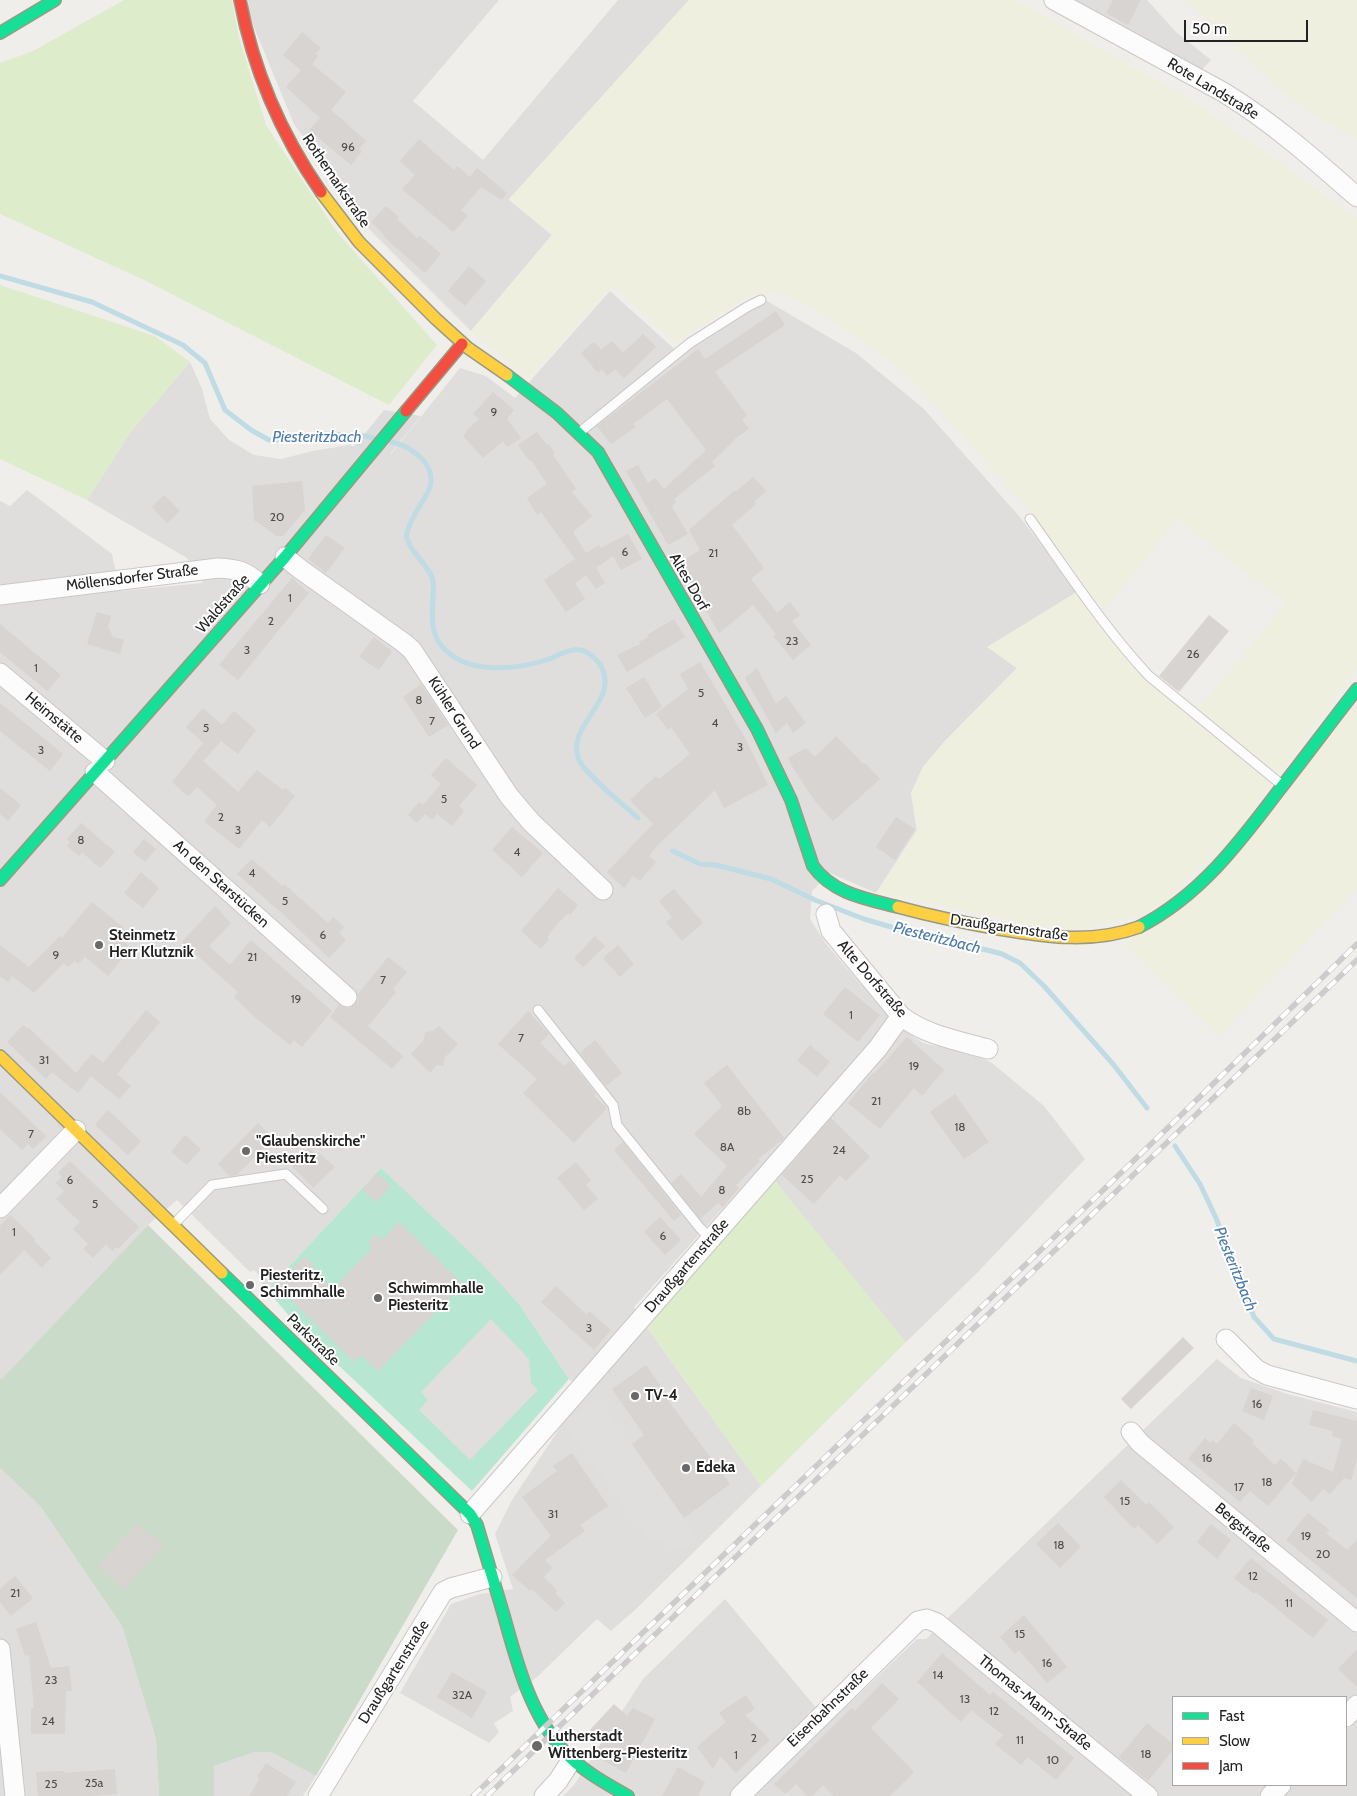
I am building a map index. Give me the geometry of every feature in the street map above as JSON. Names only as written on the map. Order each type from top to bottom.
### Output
[{"type":"street","points":[[0,34],[55,0]]},
{"type":"street","name":"Rothemarkstraße","points":[[240,0],[252,51],[270,102],[283,130],[336,214],[360,242],[462,344]]},
{"type":"street","name":"Rote Landstraße","points":[[1054,0],[1246,106],[1292,140],[1357,197]]},
{"type":"street","name":"Waldstraße","points":[[0,880],[285,557],[462,344]]},
{"type":"street","name":"Altes Dorf","points":[[462,344],[512,378],[580,433],[598,452],[757,729],[778,771],[814,866],[819,875],[828,883]]},
{"type":"street","name":"Kühler Grund","points":[[285,557],[404,642],[412,650],[521,812],[603,890]]},
{"type":"street","name":"Möllensdorfer Straße","points":[[0,595],[218,568],[235,569],[247,574],[260,584]]},
{"type":"street","name":"Heimstätte","points":[[1,676],[100,766]]},
{"type":"street","name":"Draußgartenstraße","points":[[828,883],[872,900],[906,910],[967,923],[1052,937],[1089,938],[1123,932],[1170,908],[1192,891],[1236,847],[1357,689]]},
{"type":"street","name":"An den Starstücken","points":[[100,766],[347,997]]},
{"type":"street","name":"Alte Dorfstraße","points":[[826,914],[830,931],[901,1016],[912,1024],[926,1030],[988,1049]]},
{"type":"street","name":"Draußgartenstraße","points":[[470,1514],[878,1048],[901,1016]]},
{"type":"street","name":"Parkstraße","points":[[0,1056],[470,1514],[477,1525],[516,1660],[528,1692],[551,1735],[572,1759],[615,1793]]},
{"type":"street","points":[[0,1208],[76,1130]]},
{"type":"street","points":[[1226,1339],[1256,1369],[1267,1375],[1357,1399]]},
{"type":"street","name":"Bergstraße","points":[[1131,1432],[1140,1442],[1357,1622]]},
{"type":"street","name":"Draußgartenstraße","points":[[318,1796],[443,1592],[450,1588],[492,1577]]},
{"type":"street","name":"Thomas-Mann-Straße","points":[[918,1622],[927,1619],[937,1623],[1148,1796]]},
{"type":"street","name":"Eisenbahnstraße","points":[[740,1796],[749,1785],[918,1622]]},
{"type":"street","points":[[0,1649],[15,1796]]},
{"type":"street","points":[[1347,1716],[1357,1705]]},
{"type":"street","points":[[544,1796],[558,1781],[572,1759]]},
{"type":"street","points":[[1270,1796],[1280,1786]]},
{"type":"lane","points":[[580,433],[690,344],[747,306],[761,300]]},
{"type":"lane","points":[[1030,519],[1131,656],[1149,676],[1283,786]]},
{"type":"lane","points":[[538,1010],[613,1105],[617,1125],[711,1239]]},
{"type":"lane","points":[[173,1224],[212,1185],[286,1174],[323,1209]]},
{"type":"shaded area","points":[[248,0],[499,0],[413,101],[483,160],[618,0],[689,0],[509,200],[552,235],[471,331],[368,228],[294,124],[249,15]]},
{"type":"shaded area","points":[[1067,0],[1147,0],[1176,32],[1211,60],[1199,73]]},
{"type":"shaded area","points":[[610,291],[681,355],[767,301],[856,353],[923,408],[1019,516],[1077,592],[988,647],[1017,668],[945,741],[923,767],[911,793],[917,830],[876,893],[830,873],[812,891],[810,919],[826,944],[895,1024],[923,1043],[977,1055],[992,1063],[1044,1106],[1085,1159],[977,1273],[905,1343],[775,1181],[760,1167],[634,1307],[761,1486],[637,1608],[611,1631],[597,1619],[537,1677],[510,1697],[513,1711],[494,1723],[499,1732],[489,1743],[400,1693],[451,1604],[480,1594],[513,1589],[495,1534],[512,1500],[563,1423],[589,1394],[569,1379],[519,1304],[381,1168],[267,1290],[261,1283],[263,1280],[254,1270],[250,1272],[177,1200],[148,1225],[2,1380],[0,1378],[0,501],[10,506],[27,490],[112,554],[120,591],[203,583],[187,558],[87,500],[132,430],[190,362],[202,389],[210,419],[229,440],[254,455],[281,459],[348,445],[391,454],[460,368],[486,376],[515,398]]},
{"type":"shaded area","points":[[491,1319],[529,1359],[531,1383],[538,1390],[470,1460],[419,1410],[428,1400],[421,1392]]},
{"type":"shaded area","points":[[1217,1359],[1241,1378],[1287,1394],[1357,1412],[1357,1796],[563,1796],[574,1785],[643,1679],[725,1599],[829,1723],[917,1639],[926,1639]]},
{"type":"shaded area","points":[[597,1398],[698,1538],[681,1550],[646,1536],[563,1423]]},
{"type":"shaded area","points":[[0,1468],[40,1506],[122,1626],[156,1739],[159,1796],[0,1796]]},
{"type":"shaded area","points":[[255,1752],[271,1752],[316,1776],[303,1796],[214,1796],[214,1766]]},
{"type":"green space","points":[[124,0],[232,0],[239,38],[266,125],[336,231],[437,345],[389,405],[142,279],[0,214],[0,63],[33,51]]},
{"type":"green space","points":[[689,0],[1016,0],[1196,103],[1357,218],[1357,668],[1273,784],[1187,886],[1144,915],[1069,932],[876,893],[917,830],[911,793],[923,767],[945,741],[1017,668],[987,647],[1077,592],[1126,657],[1153,684],[1192,717],[1285,604],[1178,519],[1104,611],[1031,513],[912,380],[887,359],[798,300],[776,293],[740,301],[676,343],[612,286],[529,379],[471,331],[552,235],[509,199]]},
{"type":"green space","points":[[1185,0],[1357,0],[1357,139],[1317,117],[1284,93]]},
{"type":"green space","points":[[0,285],[155,336],[190,362],[132,430],[87,500],[0,459]]},
{"type":"green space","points":[[1357,704],[1357,888],[1219,1036],[1124,944]]},
{"type":"green space","points":[[381,1168],[481,1263],[519,1304],[569,1379],[472,1491],[302,1331],[267,1290]]},
{"type":"green space","points":[[775,1181],[906,1342],[761,1486],[646,1326]]},
{"type":"green space","points":[[148,1225],[458,1530],[316,1776],[271,1752],[255,1752],[214,1766],[214,1796],[159,1796],[156,1739],[122,1626],[40,1506],[0,1468],[0,1378],[2,1379]]},
{"type":"pier","points":[[384,410],[421,416],[386,459],[350,452]]},
{"type":"building","points":[[1113,0],[1141,0],[1128,25],[1106,13]]},
{"type":"building","points":[[302,32],[321,48],[315,54],[318,56],[312,64],[346,92],[331,110],[366,141],[359,149],[362,151],[351,165],[309,130],[320,118],[286,87],[301,70],[283,55]]},
{"type":"building","points":[[419,139],[454,170],[457,166],[470,177],[477,168],[507,193],[502,200],[481,187],[461,210],[468,216],[453,232],[402,189],[415,175],[400,161]]},
{"type":"building","points":[[386,206],[399,217],[397,219],[417,238],[420,236],[441,254],[425,273],[384,237],[371,222]]},
{"type":"building","points":[[469,266],[486,281],[465,306],[448,291]]},
{"type":"building","points":[[776,311],[785,325],[715,372],[747,415],[742,420],[749,429],[736,438],[712,462],[715,466],[674,499],[676,502],[672,507],[688,534],[668,545],[626,471],[638,465],[648,483],[655,478],[664,489],[706,450],[667,399],[633,424],[636,427],[611,444],[597,426],[698,349],[705,359]]},
{"type":"building","points":[[643,334],[656,347],[624,378],[615,369],[607,376],[602,369],[598,373],[581,353],[594,342],[601,350],[612,341],[623,353]]},
{"type":"building","points":[[493,392],[514,410],[507,419],[521,438],[507,447],[503,441],[483,458],[463,436],[479,419],[473,414]]},
{"type":"building","points":[[537,432],[546,444],[550,445],[555,454],[553,455],[576,489],[572,492],[592,516],[573,532],[586,553],[599,545],[601,548],[628,534],[642,559],[621,570],[613,556],[596,568],[605,583],[596,589],[586,575],[575,583],[585,599],[566,612],[544,580],[575,559],[541,512],[537,515],[527,498],[547,484],[532,461],[528,459],[518,445]]},
{"type":"building","points":[[753,477],[766,491],[754,502],[756,504],[732,525],[764,568],[751,579],[777,613],[790,602],[800,615],[792,621],[811,645],[793,660],[773,636],[776,634],[753,605],[719,633],[679,563],[700,550],[689,530]]},
{"type":"building","points":[[302,481],[305,510],[283,536],[277,536],[254,520],[252,486]]},
{"type":"building","points":[[164,495],[180,511],[167,523],[152,507]]},
{"type":"building","points":[[326,535],[345,548],[326,573],[308,559]]},
{"type":"building","points":[[292,578],[309,593],[238,680],[219,665]]},
{"type":"building","points":[[97,612],[111,616],[108,627],[113,637],[124,640],[120,654],[87,644]]},
{"type":"building","points":[[1209,615],[1229,631],[1179,692],[1159,676]]},
{"type":"building","points":[[674,619],[685,637],[627,672],[617,655],[640,644],[639,642],[648,637],[647,635]]},
{"type":"building","points":[[0,624],[61,675],[47,691],[0,652]]},
{"type":"building","points":[[374,637],[392,651],[379,670],[359,657]]},
{"type":"building","points":[[700,662],[744,736],[768,785],[724,808],[715,790],[649,856],[656,862],[640,881],[633,876],[624,888],[607,872],[653,824],[630,800],[656,776],[659,779],[690,754],[671,727],[668,730],[656,714],[688,689],[680,674]]},
{"type":"building","points":[[757,668],[776,704],[786,696],[806,723],[793,733],[787,723],[776,733],[745,678]]},
{"type":"building","points":[[644,677],[662,707],[645,718],[626,688]]},
{"type":"building","points":[[421,684],[448,725],[429,737],[403,697]]},
{"type":"building","points":[[0,703],[63,754],[50,771],[0,731]]},
{"type":"building","points":[[203,708],[222,725],[234,711],[256,730],[238,754],[221,741],[203,761],[238,792],[257,770],[283,790],[285,788],[295,796],[270,827],[262,820],[239,849],[204,821],[217,805],[197,787],[188,796],[172,782],[203,743],[186,727]]},
{"type":"building","points":[[836,736],[880,779],[833,821],[815,801],[788,758],[806,748],[815,757]]},
{"type":"building","points":[[446,758],[477,785],[459,806],[464,811],[452,826],[437,814],[432,820],[425,814],[417,823],[408,815],[419,802],[423,805],[441,784],[431,775]]},
{"type":"building","points":[[0,788],[21,805],[8,821],[0,814]]},
{"type":"building","points":[[896,817],[915,829],[895,860],[876,847]]},
{"type":"building","points":[[81,823],[115,852],[100,868],[82,852],[79,856],[67,846],[70,842],[67,839]]},
{"type":"building","points":[[512,827],[543,853],[522,877],[492,850]]},
{"type":"building","points":[[144,839],[156,849],[145,862],[133,852]]},
{"type":"building","points":[[252,859],[328,923],[333,917],[344,927],[339,933],[346,940],[329,958],[237,874]]},
{"type":"building","points":[[141,872],[159,888],[143,908],[124,893]]},
{"type":"building","points":[[558,888],[578,905],[570,915],[568,913],[557,924],[541,949],[521,931]]},
{"type":"building","points":[[674,889],[703,923],[682,941],[666,922],[672,917],[659,901]]},
{"type":"building","points":[[92,902],[131,934],[124,942],[131,948],[108,976],[85,957],[78,964],[75,961],[68,967],[64,963],[34,993],[12,976],[8,982],[0,976],[0,945],[29,967],[60,936],[62,938]]},
{"type":"building","points":[[215,906],[231,923],[209,946],[230,965],[251,940],[332,1011],[302,1047],[294,1040],[290,1045],[256,1018],[234,997],[238,992],[182,942]]},
{"type":"building","points":[[595,936],[605,946],[583,967],[574,958]]},
{"type":"building","points":[[618,945],[634,964],[620,977],[603,958]]},
{"type":"building","points":[[388,957],[407,972],[393,989],[396,992],[368,1026],[403,1056],[392,1069],[330,1017],[339,1005],[345,1008],[355,1005],[358,1000],[358,994]]},
{"type":"building","points":[[845,987],[880,1015],[858,1042],[823,1014]]},
{"type":"building","points":[[146,1010],[160,1022],[117,1074],[131,1086],[119,1099],[91,1076],[78,1093],[52,1072],[46,1079],[7,1042],[23,1025],[29,1028],[76,1073],[92,1054],[103,1063]]},
{"type":"building","points":[[528,1011],[549,1034],[540,1043],[564,1066],[570,1061],[596,1094],[594,1096],[607,1108],[574,1143],[523,1093],[537,1079],[498,1044]]},
{"type":"building","points":[[439,1026],[458,1044],[444,1058],[444,1066],[437,1065],[430,1073],[411,1054],[424,1040],[425,1032],[433,1031]]},
{"type":"building","points":[[907,1037],[944,1070],[922,1096],[914,1088],[880,1129],[848,1103]]},
{"type":"building","points":[[595,1040],[622,1073],[606,1086],[580,1053]]},
{"type":"building","points":[[810,1045],[830,1062],[817,1077],[797,1060]]},
{"type":"building","points":[[727,1065],[784,1138],[758,1159],[760,1161],[736,1185],[739,1188],[723,1207],[718,1203],[700,1219],[671,1183],[681,1174],[701,1197],[727,1166],[694,1134],[722,1106],[704,1083]]},
{"type":"building","points":[[0,1092],[46,1136],[33,1149],[28,1144],[22,1150],[0,1129]]},
{"type":"building","points":[[955,1094],[989,1142],[964,1159],[930,1112]]},
{"type":"building","points":[[108,1110],[141,1141],[128,1155],[95,1125]]},
{"type":"building","points":[[831,1118],[870,1157],[846,1181],[840,1175],[814,1204],[782,1175]]},
{"type":"building","name":"\"Glaubenskirche\" Piesteritz","points":[[258,1123],[273,1138],[237,1175],[230,1176],[218,1164]]},
{"type":"building","points":[[185,1135],[201,1149],[187,1165],[171,1152]]},
{"type":"building","points":[[623,1142],[681,1215],[674,1221],[614,1150]]},
{"type":"building","points":[[309,1147],[316,1154],[318,1152],[335,1167],[313,1188],[291,1165]]},
{"type":"building","points":[[70,1161],[139,1227],[118,1249],[116,1247],[112,1251],[106,1244],[93,1258],[83,1249],[88,1244],[73,1229],[80,1222],[56,1199],[64,1191],[56,1183],[62,1177],[58,1173]]},
{"type":"building","points":[[576,1162],[591,1180],[586,1185],[598,1199],[584,1210],[557,1178]]},
{"type":"building","points":[[377,1173],[391,1186],[376,1202],[362,1189]]},
{"type":"building","points":[[10,1215],[35,1239],[33,1240],[51,1258],[42,1268],[24,1250],[0,1275],[0,1226]]},
{"type":"building","points":[[660,1217],[681,1240],[665,1255],[644,1232]]},
{"type":"building","name":"Schwimmhalle Piesteritz","points":[[399,1222],[463,1284],[378,1371],[361,1355],[354,1362],[276,1285],[305,1256],[315,1266],[312,1269],[333,1289],[372,1248],[367,1243],[376,1234],[382,1240]]},
{"type":"building","points":[[556,1286],[586,1314],[589,1311],[611,1330],[594,1350],[541,1302]]},
{"type":"building","points":[[1183,1337],[1194,1348],[1131,1409],[1121,1399]]},
{"type":"building","points":[[646,1365],[670,1399],[668,1400],[730,1484],[684,1518],[632,1444],[644,1435],[612,1389]]},
{"type":"building","points":[[1251,1388],[1273,1396],[1264,1420],[1242,1411]]},
{"type":"building","points":[[1313,1410],[1357,1421],[1357,1459],[1351,1480],[1344,1478],[1330,1494],[1323,1489],[1312,1502],[1292,1484],[1303,1459],[1333,1472],[1342,1439],[1332,1436],[1333,1431],[1309,1425]]},
{"type":"building","points":[[1234,1423],[1254,1440],[1252,1443],[1275,1465],[1281,1459],[1296,1473],[1268,1506],[1250,1491],[1240,1502],[1188,1459],[1205,1438],[1210,1443],[1212,1440],[1217,1444]]},
{"type":"building","points":[[572,1453],[608,1506],[580,1525],[585,1531],[545,1560],[552,1568],[544,1577],[565,1603],[556,1612],[532,1589],[530,1591],[512,1575],[551,1536],[522,1497],[557,1471],[553,1466]]},
{"type":"building","points":[[1121,1480],[1146,1505],[1149,1502],[1174,1527],[1157,1544],[1138,1525],[1134,1529],[1104,1497]]},
{"type":"building","points":[[1308,1513],[1330,1530],[1326,1533],[1347,1550],[1357,1540],[1357,1598],[1286,1540]]},
{"type":"building","points":[[137,1523],[163,1546],[124,1589],[98,1566]]},
{"type":"building","points":[[1058,1523],[1081,1547],[1060,1568],[1036,1544]]},
{"type":"building","points":[[1211,1524],[1231,1540],[1217,1559],[1197,1542]]},
{"type":"building","points":[[1251,1558],[1328,1620],[1313,1638],[1256,1592],[1254,1594],[1234,1578]]},
{"type":"building","points":[[15,1576],[33,1598],[11,1616],[0,1602],[0,1589]]},
{"type":"building","points":[[1024,1615],[1067,1667],[1047,1683],[1019,1650],[1015,1654],[1000,1637]]},
{"type":"building","points":[[36,1622],[51,1668],[69,1666],[72,1691],[66,1691],[65,1734],[31,1734],[31,1708],[34,1708],[29,1655],[25,1656],[16,1629]]},
{"type":"building","points":[[1357,1649],[1357,1687],[1338,1669]]},
{"type":"building","points":[[942,1653],[990,1695],[993,1692],[1074,1758],[1056,1780],[1028,1757],[1021,1765],[995,1744],[1003,1735],[971,1710],[961,1722],[917,1682]]},
{"type":"building","points":[[452,1672],[487,1692],[472,1718],[437,1697]]},
{"type":"building","points":[[882,1683],[899,1699],[871,1728],[914,1772],[890,1796],[834,1796],[823,1785],[812,1796],[807,1796],[796,1784],[785,1794],[774,1784],[852,1708],[855,1711]]},
{"type":"building","points":[[746,1695],[755,1709],[745,1715],[770,1740],[736,1773],[720,1756],[713,1769],[697,1747],[726,1722],[719,1713]]},
{"type":"building","points":[[614,1704],[627,1716],[633,1708],[655,1719],[626,1773],[594,1755],[602,1741],[588,1732]]},
{"type":"building","points":[[1147,1723],[1172,1743],[1172,1751],[1148,1781],[1119,1757]]},
{"type":"building","points":[[266,1763],[296,1782],[287,1796],[249,1796],[260,1778],[257,1777]]},
{"type":"building","points":[[678,1767],[705,1782],[698,1796],[662,1796]]},
{"type":"building","points":[[115,1769],[117,1794],[38,1796],[36,1772],[63,1771],[64,1773]]},
{"type":"waterway","name":"Piesteritzbach","points":[[0,276],[92,302],[183,345],[205,363],[225,410],[251,430],[269,440],[287,440],[318,434],[360,435],[373,438]]},
{"type":"waterway","name":"Piesteritzbach","points":[[391,442],[413,451],[424,461],[431,475],[430,487],[412,520],[406,536],[411,547],[432,577],[432,613],[436,637],[440,644],[450,654],[463,661],[476,666],[491,668],[506,668],[536,663],[572,650],[583,651],[594,657],[605,676],[604,689],[600,700],[579,735],[577,747],[579,760],[597,781],[638,818]]},
{"type":"waterway","name":"Piesteritzbach","points":[[673,851],[700,864],[716,865],[771,879],[815,900],[864,919],[915,934],[924,934],[1002,954],[1020,963],[1044,986],[1113,1064],[1147,1108]]},
{"type":"waterway","name":"Piesteritzbach","points":[[1175,1146],[1200,1184],[1216,1218],[1254,1317],[1274,1339],[1357,1361]]},
{"type":"railway","points":[[473,1796],[1357,944]]},
{"type":"railway","points":[[487,1796],[1357,960]]},
{"type":"traffic: fast","points":[[0,33],[55,0]]},
{"type":"traffic: fast","points":[[507,375],[557,413],[598,452],[757,729],[791,800],[813,866],[830,883],[851,894],[898,907]]},
{"type":"traffic: fast","points":[[0,880],[285,557],[406,411]]},
{"type":"traffic: fast","points":[[1139,927],[1181,900],[1200,884],[1234,848],[1357,689]]},
{"type":"traffic: fast","points":[[222,1273],[470,1514],[477,1525],[520,1669],[533,1704],[552,1736],[563,1750],[594,1776],[628,1796]]},
{"type":"traffic: slow","points":[[321,192],[359,242],[436,319],[468,348],[507,375]]},
{"type":"traffic: slow","points":[[898,907],[974,924],[1052,936],[1104,936],[1139,927]]},
{"type":"traffic: slow","points":[[0,1056],[222,1273]]},
{"type":"traffic: jam","points":[[240,0],[253,51],[270,100],[293,147],[321,192]]},
{"type":"traffic: jam","points":[[406,411],[462,344]]},
{"type":"place","name":"Steinmetz Herr Klutznik","points":[[99,945]]},
{"type":"place","name":"\"Glaubenskirche\" Piesteritz","points":[[246,1151]]},
{"type":"place","name":"Piesteritz, Schimmhalle","points":[[250,1285]]},
{"type":"place","name":"Schwimmhalle Piesteritz","points":[[378,1298]]},
{"type":"place","name":"TV-4","points":[[635,1396]]},
{"type":"place","name":"Edeka","points":[[686,1468]]},
{"type":"place","name":"Lutherstadt Wittenberg-Piesteritz","points":[[537,1746]]}]
